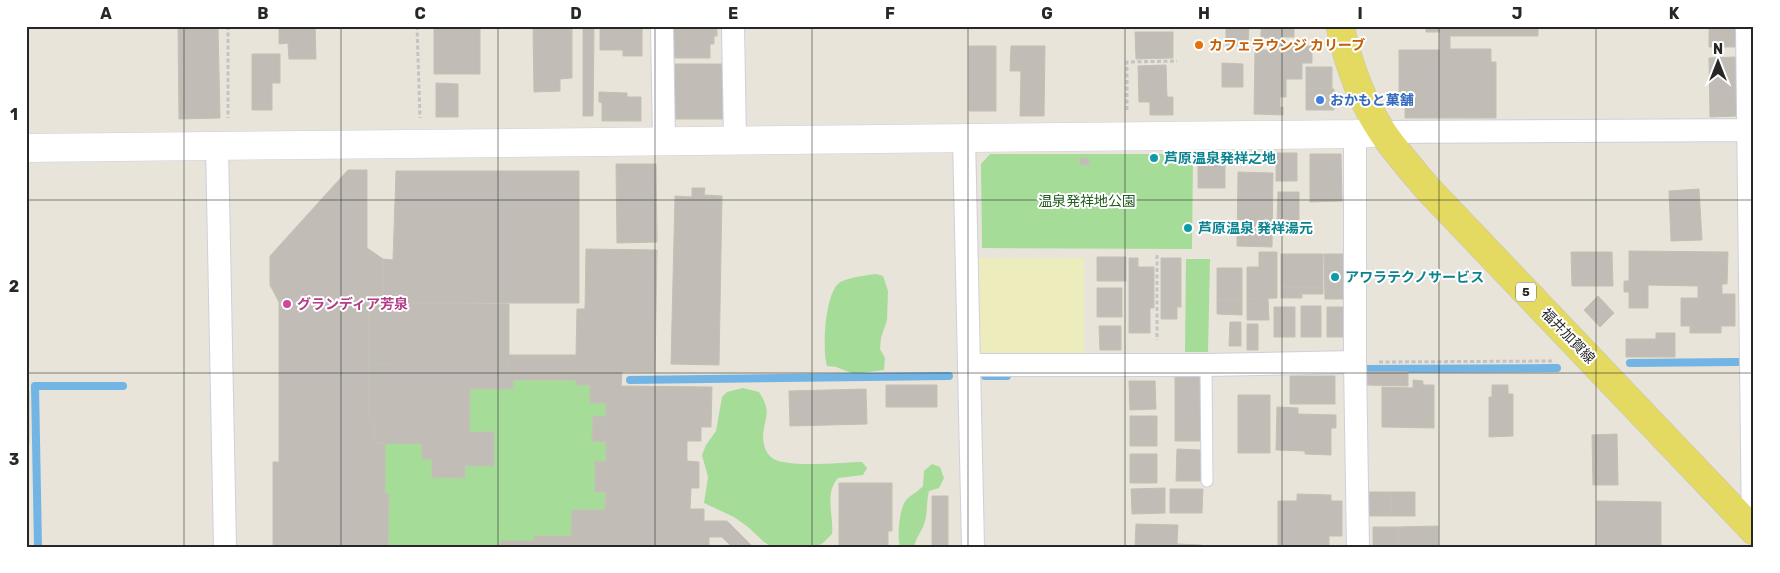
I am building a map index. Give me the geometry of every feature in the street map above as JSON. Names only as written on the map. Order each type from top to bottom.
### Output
[{"type":"main road","name":"福井加賀線","points":[[1340,26],[1357,82],[1383,132],[1428,189],[1754,531]]},
{"type":"street","points":[[662,26],[664,140]]},
{"type":"street","points":[[733,26],[735,140]]},
{"type":"street","points":[[1747,26],[1751,130],[1754,531]]},
{"type":"street","points":[[26,148],[1355,134],[1383,132],[1751,130]]},
{"type":"street","points":[[1355,134],[1355,362],[1358,547]]},
{"type":"street","points":[[964,137],[973,547]]},
{"type":"street","points":[[222,145],[225,547]]},
{"type":"street","points":[[969,365],[1206,365],[1355,362]]},
{"type":"lane","points":[[1206,365],[1207,481]]},
{"type":"path","points":[[222,145],[228,26]]},
{"type":"path","points":[[417,26],[421,143]]},
{"type":"path","points":[[1126,136],[1127,62],[1177,61]]},
{"type":"path","points":[[1157,255],[1157,365]]},
{"type":"path","points":[[1355,362],[1559,361]]},
{"type":"green space","name":"温泉発祥地公園","points":[[990,154],[1193,154],[1192,249],[982,248],[981,164]]},
{"type":"green space","points":[[1186,259],[1210,259],[1208,352],[1185,352]]},
{"type":"green space","points":[[876,274],[883,276],[888,291],[887,320],[881,338],[880,349],[885,358],[884,370],[854,374],[836,367],[827,366],[825,347],[826,322],[834,289],[839,283],[846,280]]},
{"type":"green space","points":[[513,380],[576,380],[576,385],[590,385],[590,402],[606,403],[606,416],[593,416],[592,441],[606,442],[606,462],[595,462],[595,491],[606,492],[605,510],[572,510],[571,536],[534,536],[534,541],[502,541],[501,547],[388,547],[389,495],[385,494],[385,443],[422,444],[422,458],[432,459],[432,477],[465,478],[465,466],[494,466],[494,432],[469,432],[470,389],[512,389]]},
{"type":"green space","points":[[743,388],[759,392],[763,399],[767,414],[763,439],[766,450],[771,457],[778,461],[800,464],[862,462],[867,468],[863,475],[838,478],[834,484],[830,498],[832,534],[816,547],[772,547],[734,517],[704,503],[708,477],[702,455],[706,445],[716,431],[722,397],[727,392]]},
{"type":"green space","points":[[932,464],[940,467],[944,478],[939,488],[929,491],[925,520],[914,547],[900,547],[899,530],[902,508],[907,499],[923,486],[924,471]]},
{"type":"sand","points":[[979,258],[1084,258],[1084,356],[978,355]]},
{"type":"building","points":[[178,26],[218,26],[220,118],[179,119]]},
{"type":"building","points":[[279,26],[315,26],[316,59],[289,59],[288,43],[279,44]]},
{"type":"building","points":[[434,26],[480,26],[480,74],[434,74]]},
{"type":"building","points":[[533,26],[572,26],[572,78],[560,79],[560,91],[534,92]]},
{"type":"building","points":[[583,26],[594,26],[593,116],[583,116]]},
{"type":"building","points":[[674,26],[717,26],[717,36],[714,36],[714,44],[710,44],[710,58],[674,58]]},
{"type":"building","points":[[1226,26],[1249,26],[1248,45],[1226,45]]},
{"type":"building","points":[[1261,26],[1294,26],[1294,37],[1283,37],[1283,46],[1312,46],[1312,63],[1302,63],[1302,79],[1286,79],[1286,97],[1280,97],[1280,107],[1283,107],[1283,115],[1254,114],[1255,50],[1272,50],[1272,38],[1261,38]]},
{"type":"building","points":[[1426,26],[1538,26],[1538,36],[1450,36],[1450,49],[1491,49],[1491,62],[1496,62],[1496,118],[1405,118],[1405,98],[1399,98],[1399,50],[1440,50],[1440,32],[1426,32]]},
{"type":"building","points":[[1709,26],[1736,26],[1736,47],[1709,47]]},
{"type":"building","points":[[600,28],[642,29],[642,56],[623,56],[623,50],[600,50]]},
{"type":"building","points":[[1135,32],[1173,32],[1173,58],[1136,59]]},
{"type":"building","points":[[969,46],[996,46],[996,111],[969,111]]},
{"type":"building","points":[[1011,46],[1045,46],[1044,116],[1020,116],[1021,71],[1010,71]]},
{"type":"building","points":[[252,54],[280,54],[280,83],[272,83],[272,110],[252,110]]},
{"type":"building","points":[[1736,57],[1737,116],[1710,117],[1709,58]]},
{"type":"building","points":[[1222,63],[1243,64],[1243,87],[1222,87]]},
{"type":"building","points":[[675,64],[724,64],[724,119],[675,119]]},
{"type":"building","points":[[1166,65],[1167,97],[1173,97],[1173,115],[1150,115],[1150,102],[1139,102],[1138,66]]},
{"type":"building","points":[[1306,67],[1332,67],[1332,89],[1306,89]]},
{"type":"building","points":[[436,83],[458,84],[458,117],[436,117]]},
{"type":"building","name":"おかもと菓舗","points":[[1306,89],[1334,89],[1334,110],[1306,110]]},
{"type":"building","points":[[599,92],[627,93],[627,97],[641,97],[641,121],[602,121],[602,103],[599,102]]},
{"type":"building","points":[[1276,153],[1297,153],[1297,181],[1276,181]]},
{"type":"building","points":[[1198,154],[1225,154],[1225,188],[1198,188]]},
{"type":"building","points":[[1310,154],[1341,154],[1342,201],[1310,202]]},
{"type":"building","points":[[1080,158],[1089,159],[1089,165],[1080,165]]},
{"type":"building","points":[[616,164],[656,164],[657,242],[617,243]]},
{"type":"building","points":[[348,170],[367,170],[367,248],[383,259],[383,303],[279,302],[270,285],[270,256]]},
{"type":"building","points":[[396,171],[579,171],[579,303],[383,303],[383,259],[393,260]]},
{"type":"building","points":[[1238,172],[1273,173],[1272,247],[1237,246]]},
{"type":"building","points":[[692,188],[705,188],[704,195],[722,196],[719,365],[671,364],[675,196],[692,197]]},
{"type":"building","points":[[1699,189],[1702,240],[1671,241],[1669,191]]},
{"type":"building","points":[[1278,192],[1299,192],[1299,222],[1277,222]]},
{"type":"building","points":[[586,249],[657,250],[655,372],[576,371],[576,380],[513,380],[513,389],[470,389],[469,432],[494,432],[494,466],[465,466],[465,478],[432,477],[432,459],[422,459],[422,444],[374,443],[374,417],[369,417],[369,364],[509,365],[509,355],[576,355],[577,309],[585,309]]},
{"type":"building","points":[[1629,251],[1728,252],[1727,284],[1722,284],[1722,294],[1735,294],[1735,326],[1721,326],[1721,333],[1690,333],[1690,326],[1681,326],[1681,298],[1698,298],[1698,286],[1648,285],[1648,308],[1629,308],[1629,292],[1624,292],[1624,281],[1629,281]]},
{"type":"building","points":[[1259,252],[1277,252],[1277,298],[1247,299],[1247,267],[1259,267]]},
{"type":"building","points":[[1571,252],[1612,252],[1613,286],[1572,286]]},
{"type":"building","points":[[1281,254],[1323,254],[1323,287],[1281,287]]},
{"type":"building","name":"アワラテクノサービス","points":[[1324,254],[1345,254],[1346,299],[1325,299]]},
{"type":"building","points":[[1097,257],[1126,257],[1126,281],[1097,281]]},
{"type":"building","points":[[1129,258],[1138,258],[1138,267],[1154,267],[1154,308],[1150,308],[1150,333],[1129,333]]},
{"type":"building","points":[[1161,258],[1181,258],[1181,307],[1177,307],[1177,319],[1161,319]]},
{"type":"building","points":[[1217,268],[1242,268],[1242,300],[1217,300]]},
{"type":"building","points":[[1281,287],[1323,287],[1323,294],[1302,294],[1302,298],[1281,298]]},
{"type":"building","points":[[1097,288],[1122,288],[1122,317],[1097,317]]},
{"type":"building","points":[[1598,296],[1614,313],[1600,327],[1584,310]]},
{"type":"building","points":[[1268,298],[1269,320],[1247,320],[1247,299]]},
{"type":"building","points":[[1217,300],[1242,300],[1242,315],[1217,314]]},
{"type":"building","points":[[279,302],[369,303],[369,417],[374,417],[374,443],[385,443],[385,494],[389,494],[388,547],[273,547],[273,462],[279,462]]},
{"type":"building","points":[[369,303],[509,304],[509,365],[369,364]]},
{"type":"building","points":[[1301,306],[1321,306],[1321,337],[1301,337]]},
{"type":"building","points":[[1274,307],[1295,307],[1295,337],[1274,337]]},
{"type":"building","points":[[1327,307],[1347,307],[1347,337],[1327,337]]},
{"type":"building","points":[[1230,322],[1241,322],[1241,346],[1229,346]]},
{"type":"building","points":[[1247,324],[1258,324],[1258,350],[1247,350]]},
{"type":"building","points":[[1099,326],[1121,326],[1121,350],[1100,350]]},
{"type":"building","points":[[1656,333],[1675,333],[1675,357],[1626,357],[1626,339],[1656,339]]},
{"type":"building","points":[[576,371],[622,372],[621,386],[712,387],[711,427],[701,427],[701,441],[687,441],[687,461],[699,462],[699,488],[691,488],[690,509],[704,509],[704,521],[727,521],[753,547],[732,547],[722,537],[709,537],[709,547],[501,547],[501,541],[534,541],[534,536],[571,536],[572,510],[605,510],[606,492],[595,492],[595,461],[606,462],[606,442],[592,441],[593,416],[606,416],[606,403],[590,403],[590,385],[576,385]]},
{"type":"building","points":[[1366,372],[1408,372],[1408,386],[1366,385]]},
{"type":"building","points":[[1290,376],[1335,376],[1335,404],[1290,404]]},
{"type":"building","points":[[1175,377],[1200,377],[1201,441],[1175,441]]},
{"type":"building","points":[[1413,380],[1423,381],[1423,385],[1434,385],[1434,428],[1382,427],[1382,387],[1413,388]]},
{"type":"building","points":[[1129,381],[1155,381],[1156,409],[1130,410]]},
{"type":"building","points":[[886,385],[937,385],[937,407],[886,407]]},
{"type":"building","points":[[1492,385],[1508,385],[1508,394],[1513,394],[1513,436],[1489,437],[1489,397],[1492,397]]},
{"type":"building","points":[[866,389],[867,424],[790,426],[789,391]]},
{"type":"building","points":[[26,391],[29,391],[29,443],[26,443]]},
{"type":"building","points":[[1238,395],[1270,395],[1270,453],[1238,453]]},
{"type":"building","points":[[1277,407],[1298,408],[1298,414],[1336,415],[1336,428],[1331,428],[1331,455],[1305,454],[1305,451],[1276,450]]},
{"type":"building","points":[[1130,416],[1157,416],[1157,446],[1130,446]]},
{"type":"building","points":[[1617,434],[1618,485],[1593,485],[1592,435]]},
{"type":"building","points":[[1177,449],[1201,450],[1201,481],[1176,481]]},
{"type":"building","points":[[1130,454],[1157,454],[1157,483],[1130,483]]},
{"type":"building","points":[[839,483],[892,483],[892,531],[888,531],[888,547],[835,547],[839,546]]},
{"type":"building","points":[[1165,488],[1165,513],[1132,514],[1131,489]]},
{"type":"building","points":[[1170,489],[1203,489],[1202,513],[1170,513]]},
{"type":"building","points":[[1369,492],[1391,492],[1391,516],[1368,516]]},
{"type":"building","points":[[1391,492],[1415,492],[1415,516],[1391,516]]},
{"type":"building","points":[[1297,494],[1331,495],[1331,501],[1342,501],[1342,536],[1329,536],[1329,547],[1278,546],[1278,501],[1297,501]]},
{"type":"building","points":[[932,496],[948,496],[948,547],[932,547]]},
{"type":"building","points":[[1597,501],[1661,502],[1661,546],[1597,547]]},
{"type":"building","points":[[1136,524],[1178,525],[1177,544],[1201,545],[1201,547],[1135,547]]},
{"type":"building","points":[[1438,526],[1438,547],[1398,547],[1398,527]]},
{"type":"building","points":[[1373,527],[1398,527],[1398,546],[1373,546]]},
{"type":"waterway","points":[[1630,363],[1737,362]]},
{"type":"waterway","points":[[1367,369],[1557,368]]},
{"type":"waterway","points":[[630,380],[949,376]]},
{"type":"waterway","points":[[985,376],[1007,376]]},
{"type":"waterway","points":[[38,547],[35,386],[123,386]]},
{"type":"place","name":"カフェラウンジ カリーブ","points":[[1199,45]]},
{"type":"place","name":"おかもと菓舗","points":[[1320,100]]},
{"type":"place","name":"芦原温泉発祥之地","points":[[1154,158]]},
{"type":"place","name":"芦原温泉 発祥湯元","points":[[1188,228]]},
{"type":"place","name":"アワラテクノサービス","points":[[1335,277]]},
{"type":"place","name":"グランディア芳泉","points":[[287,304]]}]
